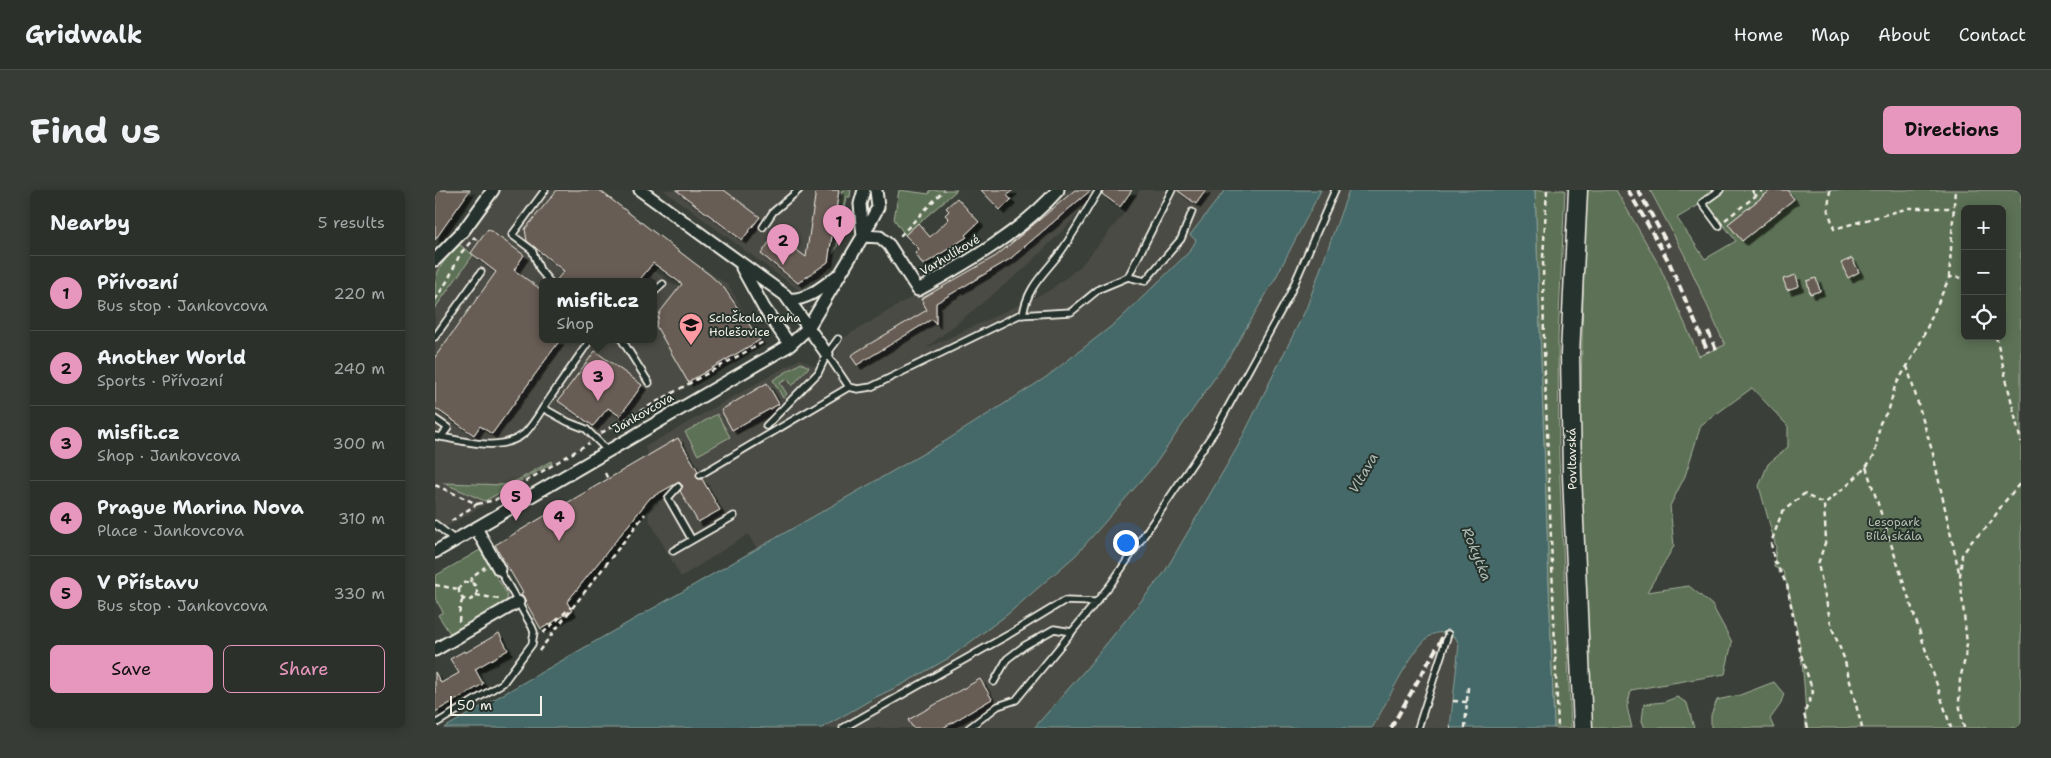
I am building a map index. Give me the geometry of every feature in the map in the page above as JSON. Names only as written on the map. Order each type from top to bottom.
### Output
[{"type":"main road","name":"Povltavská","points":[[1578,190],[1570,354],[1572,475],[1583,728]]},
{"type":"street","points":[[435,260],[465,230],[493,190]]},
{"type":"street","points":[[640,190],[789,299],[827,354]]},
{"type":"street","points":[[863,236],[860,204],[864,190]]},
{"type":"street","name":"Jankovcova","points":[[435,552],[790,345],[808,328],[863,236],[878,207],[876,190]]},
{"type":"street","name":"Varhulíkové","points":[[863,236],[880,238],[889,245],[918,290],[966,264],[1017,228],[1058,190]]},
{"type":"street","points":[[740,264],[764,308],[790,345]]},
{"type":"street","name":"Jankovcova","points":[[789,299],[796,300],[809,295],[841,274]]},
{"type":"street","points":[[476,528],[499,569]]},
{"type":"street","points":[[435,650],[518,602]]},
{"type":"lane","points":[[545,190],[513,234],[532,250],[540,270],[547,278]]},
{"type":"lane","points":[[763,227],[773,212],[799,190]]},
{"type":"lane","points":[[1023,315],[1031,288],[1060,252],[1099,190]]},
{"type":"lane","points":[[1128,277],[1172,190]]},
{"type":"lane","points":[[969,728],[998,706],[1016,700],[1111,584],[1216,429],[1289,296],[1335,190]]},
{"type":"lane","points":[[1719,226],[1702,203],[1720,190]]},
{"type":"lane","points":[[700,475],[849,387],[858,389],[871,387],[1019,315],[1071,312],[1099,289],[1128,277],[1145,281],[1181,240],[1192,212]]},
{"type":"lane","points":[[435,337],[481,272]]},
{"type":"lane","points":[[657,289],[663,284]]},
{"type":"lane","points":[[765,426],[818,373],[837,339]]},
{"type":"lane","points":[[438,437],[480,444],[503,444],[527,431],[588,343]]},
{"type":"lane","points":[[624,343],[649,383]]},
{"type":"lane","points":[[827,354],[849,387]]},
{"type":"lane","points":[[543,408],[568,422],[586,429],[607,450]]},
{"type":"lane","points":[[435,420],[448,428],[438,437]]},
{"type":"lane","points":[[678,487],[668,498],[692,540]]},
{"type":"lane","points":[[673,552],[733,516]]},
{"type":"lane","points":[[435,524],[455,540]]},
{"type":"lane","points":[[435,724],[503,683],[532,644],[534,632],[532,626],[499,569]]},
{"type":"lane","points":[[843,728],[1008,636],[1064,601],[1096,602]]},
{"type":"lane","points":[[994,682],[1007,659],[1024,646],[1054,629],[1072,632]]},
{"type":"lane","points":[[1418,728],[1449,634]]},
{"type":"path","points":[[901,236],[944,190]]},
{"type":"path","points":[[1547,190],[1543,258],[1544,349],[1558,728]]},
{"type":"path","points":[[1751,190],[1755,196]]},
{"type":"path","points":[[1725,220],[1763,190]]},
{"type":"path","points":[[1830,190],[1828,209],[1834,229],[1909,208],[1949,208],[1955,211]]},
{"type":"path","points":[[1823,504],[1849,484],[1866,467],[1875,454],[1880,423],[1889,410],[1895,386],[1917,348],[1949,278],[1955,190]]},
{"type":"path","points":[[435,300],[448,280],[460,254],[474,238]]},
{"type":"path","points":[[1949,278],[1954,276],[1961,278]]},
{"type":"path","points":[[1997,340],[2021,442]]},
{"type":"path","points":[[445,525],[477,504],[495,500],[596,439],[600,433],[765,341]]},
{"type":"path","points":[[1907,366],[1933,454],[1960,576],[1967,644],[1960,679],[1959,703],[1964,728]]},
{"type":"path","points":[[1866,467],[1951,728]]},
{"type":"path","points":[[605,473],[608,479]]},
{"type":"path","points":[[1960,576],[1962,555],[1972,541],[1989,525],[2002,505],[2021,482]]},
{"type":"path","points":[[435,485],[477,504]]},
{"type":"path","points":[[1808,728],[1805,714],[1813,692],[1801,655],[1787,585],[1774,560],[1771,543],[1782,512],[1803,494],[1823,504]]},
{"type":"path","points":[[1823,504],[1826,540],[1818,564],[1832,628],[1844,658],[1862,728]]},
{"type":"path","points":[[538,653],[645,514]]},
{"type":"path","points":[[632,521],[635,526]]},
{"type":"path","points":[[470,582],[473,576],[484,569],[489,561]]},
{"type":"path","points":[[458,588],[464,582],[470,582],[475,586],[476,595]]},
{"type":"path","points":[[435,585],[458,588]]},
{"type":"path","points":[[458,588],[459,595],[463,599],[469,600],[476,595],[501,599]]},
{"type":"path","points":[[459,624],[459,610],[463,599]]},
{"type":"path","points":[[543,634],[577,602]]},
{"type":"path","points":[[1465,728],[1468,687]]},
{"type":"path","points":[[1453,701],[1467,702]]},
{"type":"shaded area","points":[[499,190],[601,190],[646,225],[630,246],[650,267],[674,286],[682,284],[697,264],[728,285],[763,343],[613,428],[435,534],[435,270],[444,257],[460,245]]},
{"type":"shaded area","points":[[664,190],[842,190],[831,269],[800,291]]},
{"type":"shaded area","points":[[1069,190],[1103,190],[1024,269],[925,349],[1049,291],[1080,267],[1124,214],[1140,190],[1225,190],[1191,235],[1197,240],[1191,250],[1118,321],[1045,378],[947,440],[757,549],[748,534],[681,577],[649,519],[649,513],[663,498],[666,489],[645,447],[800,359],[814,366],[835,358],[840,340],[920,292],[969,268],[1019,234]]},
{"type":"shaded area","points":[[1321,190],[1349,190],[1306,309],[1238,446],[1164,573],[1085,670],[1034,728],[822,728],[949,658],[1008,614],[1076,555],[1154,466],[1275,279]]},
{"type":"shaded area","points":[[1616,190],[1650,190],[1684,254],[1725,346],[1699,356],[1660,267]]},
{"type":"shaded area","points":[[1436,633],[1445,633],[1455,637],[1459,644],[1450,728],[1372,728],[1410,660],[1424,642]]},
{"type":"green space","points":[[842,190],[851,190],[850,197],[846,197],[837,247],[833,254]]},
{"type":"green space","points":[[899,190],[929,194],[930,190],[957,190],[905,235],[894,219]]},
{"type":"green space","points":[[1535,190],[1565,190],[1558,337],[1559,458],[1571,728],[1554,728]]},
{"type":"green space","name":"Lesopark Bílá skála","points":[[1585,190],[1616,190],[1660,267],[1699,356],[1725,345],[1684,254],[1650,190],[1771,190],[1728,224],[1742,241],[1794,200],[1787,190],[2021,190],[2021,728],[1806,728],[1803,668],[1797,630],[1783,571],[1774,567],[1776,547],[1759,486],[1768,464],[1788,447],[1788,426],[1752,388],[1701,425],[1685,476],[1670,506],[1674,546],[1647,592],[1689,586],[1712,605],[1732,642],[1725,674],[1631,690],[1627,707],[1632,728],[1592,728],[1579,494]],"holes":[[[1702,203],[1707,204],[1736,241],[1705,259],[1677,218]]]},
{"type":"green space","points":[[460,245],[473,255],[435,308],[435,287],[438,272]]},
{"type":"green space","points":[[801,363],[809,367],[792,386],[788,379],[780,383],[787,394],[783,398],[773,380]]},
{"type":"green space","points":[[717,414],[730,437],[698,455],[685,432]]},
{"type":"green space","points":[[551,461],[552,463],[485,501],[443,483],[505,485],[518,480]]},
{"type":"green space","points":[[480,550],[507,594],[507,601],[451,635],[438,615],[443,612],[435,598],[435,576]]},
{"type":"green space","points":[[1774,682],[1784,694],[1780,705],[1770,719],[1774,728],[1711,728],[1711,715],[1717,700],[1740,695]]},
{"type":"green space","points":[[1677,697],[1687,703],[1694,728],[1645,728],[1642,721],[1644,704],[1664,702]]},
{"type":"water","points":[[1225,190],[1321,190],[1275,279],[1229,357],[1154,466],[1076,555],[1008,614],[949,658],[822,728],[444,728],[947,440],[1045,378],[1118,321],[1191,250],[1196,240],[1190,235]]},
{"type":"water","points":[[1349,190],[1535,190],[1554,728],[1450,728],[1459,644],[1455,637],[1436,633],[1419,647],[1410,660],[1372,728],[1034,728],[1085,670],[1164,573],[1238,446],[1306,309]]},
{"type":"building","points":[[435,190],[470,190],[435,240]]},
{"type":"building","points":[[557,190],[599,190],[710,275],[724,288],[760,340],[688,382],[657,328],[660,312],[682,284],[653,263],[641,278],[558,278],[564,271],[527,241],[525,229]]},
{"type":"building","points":[[676,190],[724,190],[760,217],[742,240]]},
{"type":"building","points":[[816,190],[839,190],[828,262],[798,283],[761,254],[775,234],[806,257]]},
{"type":"building","points":[[981,190],[1013,190],[1007,195],[1011,200],[1000,210]]},
{"type":"building","points":[[1075,190],[1091,190],[1010,259],[936,303],[936,324],[932,319],[857,365],[851,356],[856,352],[927,310],[921,299],[996,256]]},
{"type":"building","points":[[1104,190],[1132,190],[1120,207],[1102,194]]},
{"type":"building","points":[[1177,190],[1206,190],[1196,204]]},
{"type":"building","points":[[1771,190],[1787,190],[1794,199],[1742,241],[1728,224]]},
{"type":"building","points":[[957,198],[979,222],[965,235],[967,237],[923,265],[915,253],[919,249],[905,235],[918,223],[930,237],[949,219],[945,215],[949,211],[946,208]]},
{"type":"building","points":[[488,229],[524,255],[514,270],[539,288],[539,343],[558,343],[492,434],[480,426],[474,435],[435,408],[435,357],[496,272],[471,253]]},
{"type":"building","points":[[1852,258],[1859,272],[1848,278],[1841,263]]},
{"type":"building","points":[[1796,275],[1799,286],[1787,290],[1783,279]]},
{"type":"building","points":[[1816,278],[1820,291],[1810,294],[1807,281]]},
{"type":"building","points":[[595,351],[642,385],[620,416],[608,408],[593,426],[558,401]]},
{"type":"building","points":[[767,383],[779,404],[732,430],[721,410]]},
{"type":"building","points":[[678,438],[698,471],[696,477],[702,479],[720,510],[698,522],[680,491],[683,486],[679,482],[650,498],[567,602],[572,611],[541,629],[521,594],[523,593],[495,545]]},
{"type":"building","points":[[499,633],[508,650],[475,669],[483,684],[435,712],[435,672],[441,683],[459,673],[450,659],[464,651],[465,653]]},
{"type":"building","points":[[980,679],[992,699],[943,728],[913,728],[908,720]]},
{"type":"railway","points":[[1628,190],[1669,262],[1708,352]]},
{"type":"railway","points":[[1638,190],[1669,247]]},
{"type":"railway","points":[[1708,331],[1716,350]]},
{"type":"railway","points":[[1391,728],[1445,633]]},
{"type":"place","name":"Přívozní","points":[[839,246]]},
{"type":"place","name":"Another World","points":[[783,265]]},
{"type":"place","name":"ScioŠkola Praha Holešovice","points":[[691,346]]},
{"type":"place","name":"misfit.cz","points":[[598,401]]},
{"type":"place","name":"V Přístavu","points":[[516,521]]},
{"type":"place","name":"Prague Marina Nova","points":[[559,541]]},
{"type":"water label","name":"Vltava","points":[[1363,473]]},
{"type":"water label","name":"Rokytka","points":[[1477,554]]}]
